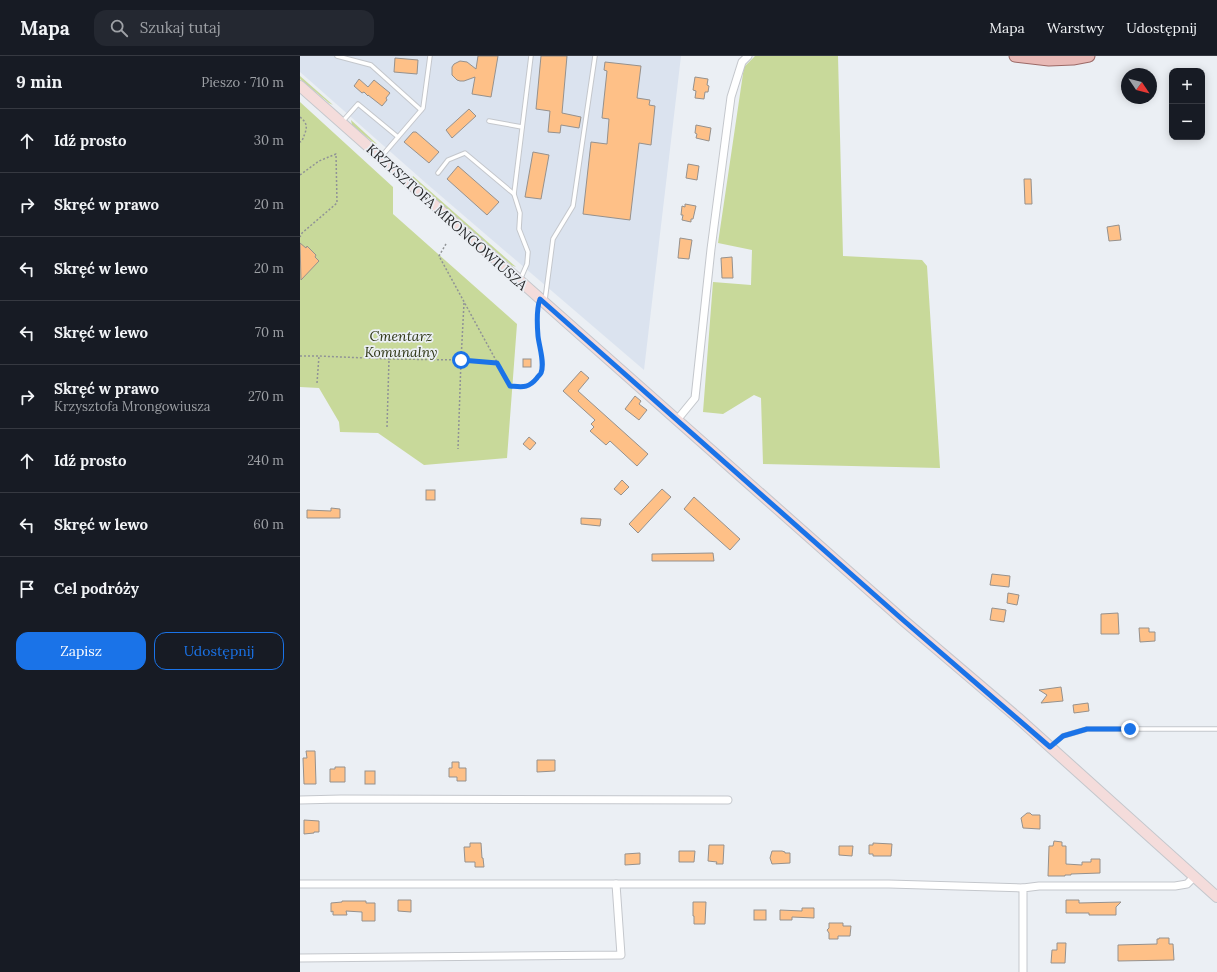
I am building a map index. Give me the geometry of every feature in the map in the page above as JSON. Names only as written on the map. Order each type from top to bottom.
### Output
[{"type":"main road","points":[[1023,56],[1049,60],[1089,56]]},
{"type":"main road","name":"KRZYSZTOFA MRONGOWIUSZA","points":[[300,86],[519,281],[1050,747],[1217,897]]},
{"type":"street","points":[[677,420],[695,398],[711,249],[732,97],[742,62],[748,56]]},
{"type":"street","points":[[300,800],[728,800]]},
{"type":"street","points":[[300,884],[889,884],[1023,888],[1039,886],[1175,886],[1187,884],[1194,877]]},
{"type":"street","points":[[300,958],[621,955],[616,884]]},
{"type":"street","points":[[1023,888],[1024,972]]},
{"type":"lane","points":[[337,56],[371,65],[421,110]]},
{"type":"lane","points":[[380,158],[423,108],[430,56]]},
{"type":"lane","points":[[519,281],[527,264],[528,252],[519,229],[520,214],[514,194],[531,56]]},
{"type":"lane","points":[[542,301],[553,239],[573,206],[596,56]]},
{"type":"lane","points":[[341,123],[358,104],[398,137]]},
{"type":"lane","points":[[489,121],[522,127]]},
{"type":"lane","points":[[438,173],[448,160],[464,153],[514,194]]},
{"type":"lane","points":[[1050,747],[1063,736],[1087,729],[1217,729]]},
{"type":"path","points":[[300,117],[305,122],[306,127],[302,141],[300,142]]},
{"type":"path","points":[[300,175],[319,161],[336,154],[337,204],[302,233],[300,237]]},
{"type":"path","points":[[446,244],[439,256],[510,386],[523,387],[532,384],[541,373],[542,360],[537,320],[538,306],[542,301]]},
{"type":"path","points":[[458,449],[464,303]]},
{"type":"path","points":[[300,356],[461,360],[497,363]]},
{"type":"path","points":[[317,383],[319,356]]},
{"type":"path","points":[[387,427],[389,359]]},
{"type":"shaded area","points":[[300,56],[681,56],[644,370],[427,184],[300,72]]},
{"type":"green space","points":[[755,56],[838,56],[843,256],[922,260],[927,266],[940,468],[763,464],[761,398],[754,395],[723,414],[703,412],[713,282],[751,285],[752,250],[718,243],[744,67]]},
{"type":"green space","points":[[300,76],[333,105],[300,79]]},
{"type":"green space","name":"Cmentarz Komunalny","points":[[300,102],[393,187],[393,214],[517,324],[507,458],[424,465],[378,433],[340,432],[339,422],[319,388],[300,387]]},
{"type":"green space","points":[[351,120],[377,144],[352,125]]},
{"type":"green space","points":[[413,176],[516,267],[511,265],[412,178]]},
{"type":"building","points":[[478,56],[498,56],[491,97],[472,94],[475,77],[460,81],[452,75],[452,67],[460,61],[467,62],[476,69]]},
{"type":"building","points":[[541,56],[567,56],[562,113],[581,117],[579,128],[561,125],[560,133],[548,132],[550,111],[536,109]]},
{"type":"building","points":[[395,58],[418,60],[417,74],[394,72]]},
{"type":"building","points":[[605,62],[641,66],[637,98],[650,100],[649,105],[655,106],[651,145],[639,143],[630,220],[583,214],[591,142],[607,144],[609,119],[602,118],[607,71],[604,70]]},
{"type":"building","points":[[695,77],[708,79],[708,92],[705,92],[704,99],[695,98],[696,91],[693,90]]},
{"type":"building","points":[[359,79],[368,87],[374,80],[390,93],[382,106],[354,86]]},
{"type":"building","points":[[469,109],[476,116],[452,138],[446,130]]},
{"type":"building","points":[[696,125],[711,128],[709,141],[696,138]]},
{"type":"building","points":[[413,132],[416,132],[439,152],[429,163],[404,142]]},
{"type":"building","points":[[533,152],[549,155],[541,199],[525,197]]},
{"type":"building","points":[[688,164],[699,166],[697,180],[686,178]]},
{"type":"building","points":[[458,166],[499,202],[487,215],[447,179]]},
{"type":"building","points":[[1024,179],[1031,179],[1032,204],[1025,204]]},
{"type":"building","points":[[685,204],[696,206],[691,222],[682,220],[682,206],[685,207]]},
{"type":"building","points":[[1119,225],[1121,240],[1109,241],[1107,227]]},
{"type":"building","points":[[680,238],[692,240],[689,259],[678,258]]},
{"type":"building","points":[[300,243],[306,248],[307,246],[316,255],[315,257],[319,261],[301,280]]},
{"type":"building","points":[[732,257],[733,278],[722,278],[721,258]]},
{"type":"building","points":[[523,359],[531,359],[531,367],[523,367]]},
{"type":"building","points":[[581,371],[589,378],[578,391],[648,454],[637,466],[610,441],[606,445],[590,431],[594,427],[591,424],[595,420],[563,391]]},
{"type":"building","points":[[635,396],[641,401],[639,404],[647,410],[639,420],[625,409]]},
{"type":"building","points":[[529,437],[536,443],[530,450],[523,444]]},
{"type":"building","points":[[622,480],[629,487],[621,495],[614,489]]},
{"type":"building","points":[[662,489],[671,497],[638,533],[629,524]]},
{"type":"building","points":[[426,490],[435,490],[435,500],[426,500]]},
{"type":"building","points":[[694,497],[740,539],[730,550],[684,509]]},
{"type":"building","points":[[331,508],[340,509],[340,518],[307,518],[307,510],[331,511]]},
{"type":"building","points":[[581,518],[601,519],[600,526],[581,524]]},
{"type":"building","points":[[713,553],[714,561],[652,561],[652,554]]},
{"type":"building","points":[[992,574],[1010,576],[1009,587],[990,585]]},
{"type":"building","points":[[1008,593],[1019,595],[1017,605],[1007,603]]},
{"type":"building","points":[[992,608],[1006,610],[1004,622],[990,620]]},
{"type":"building","points":[[1118,613],[1119,634],[1101,634],[1101,614]]},
{"type":"building","points":[[1139,628],[1149,628],[1149,632],[1155,632],[1155,641],[1140,642]]},
{"type":"building","points":[[1061,687],[1063,701],[1041,703],[1047,695],[1039,690]]},
{"type":"building","points":[[1088,703],[1089,711],[1074,713],[1073,705]]},
{"type":"building","points":[[306,751],[315,751],[316,784],[304,784],[303,758],[307,758]]},
{"type":"building","points":[[537,760],[555,760],[555,771],[537,772]]},
{"type":"building","points":[[452,762],[459,762],[459,768],[466,768],[466,781],[457,781],[457,777],[449,777],[449,768],[452,768]]},
{"type":"building","points":[[335,767],[345,767],[345,782],[330,782],[330,769],[335,769]]},
{"type":"building","points":[[365,771],[375,771],[375,784],[365,784]]},
{"type":"building","points":[[1027,813],[1032,815],[1040,815],[1040,829],[1023,828],[1021,818]]},
{"type":"building","points":[[304,820],[319,821],[319,832],[304,834]]},
{"type":"building","points":[[1054,841],[1062,842],[1062,846],[1066,846],[1066,864],[1082,865],[1082,862],[1091,862],[1091,859],[1100,859],[1100,873],[1048,876],[1049,846],[1053,846]]},
{"type":"building","points":[[470,843],[481,843],[484,867],[475,867],[475,862],[465,862],[464,847],[470,847]]},
{"type":"building","points":[[873,843],[892,844],[891,856],[873,856],[873,854],[869,854],[869,845],[873,845]]},
{"type":"building","points":[[709,845],[724,845],[723,864],[716,864],[717,862],[708,861]]},
{"type":"building","points":[[839,846],[853,846],[852,856],[839,855]]},
{"type":"building","points":[[679,851],[695,851],[694,862],[679,862]]},
{"type":"building","points":[[772,851],[790,853],[790,863],[772,864],[770,858]]},
{"type":"building","points":[[640,853],[640,864],[625,865],[625,854]]},
{"type":"building","points":[[398,900],[411,900],[411,912],[398,911]]},
{"type":"building","points":[[1066,900],[1079,900],[1079,903],[1121,902],[1116,907],[1116,915],[1089,915],[1089,913],[1066,913]]},
{"type":"building","points":[[342,901],[366,901],[366,903],[375,903],[375,921],[362,921],[362,912],[346,911],[347,915],[333,915],[333,911],[331,912],[331,903]]},
{"type":"building","points":[[693,902],[706,902],[705,924],[694,924]]},
{"type":"building","points":[[802,908],[814,908],[814,918],[792,917],[792,920],[780,920],[780,910],[802,911]]},
{"type":"building","points":[[754,910],[766,910],[766,920],[754,920]]},
{"type":"building","points":[[829,923],[843,923],[843,926],[851,926],[850,936],[838,936],[838,939],[829,939],[829,933],[827,930],[829,928]]},
{"type":"building","points":[[1169,938],[1169,944],[1173,944],[1174,960],[1118,961],[1118,945],[1157,944],[1157,939]]},
{"type":"building","points":[[1057,943],[1066,943],[1065,963],[1051,963],[1052,950],[1057,950]]},
{"type":"route","points":[[461,360],[497,363],[510,386],[523,387],[532,384],[541,373],[542,360],[537,320],[540,299],[903,620],[1050,747],[1063,736],[1087,729],[1130,729]]}]
